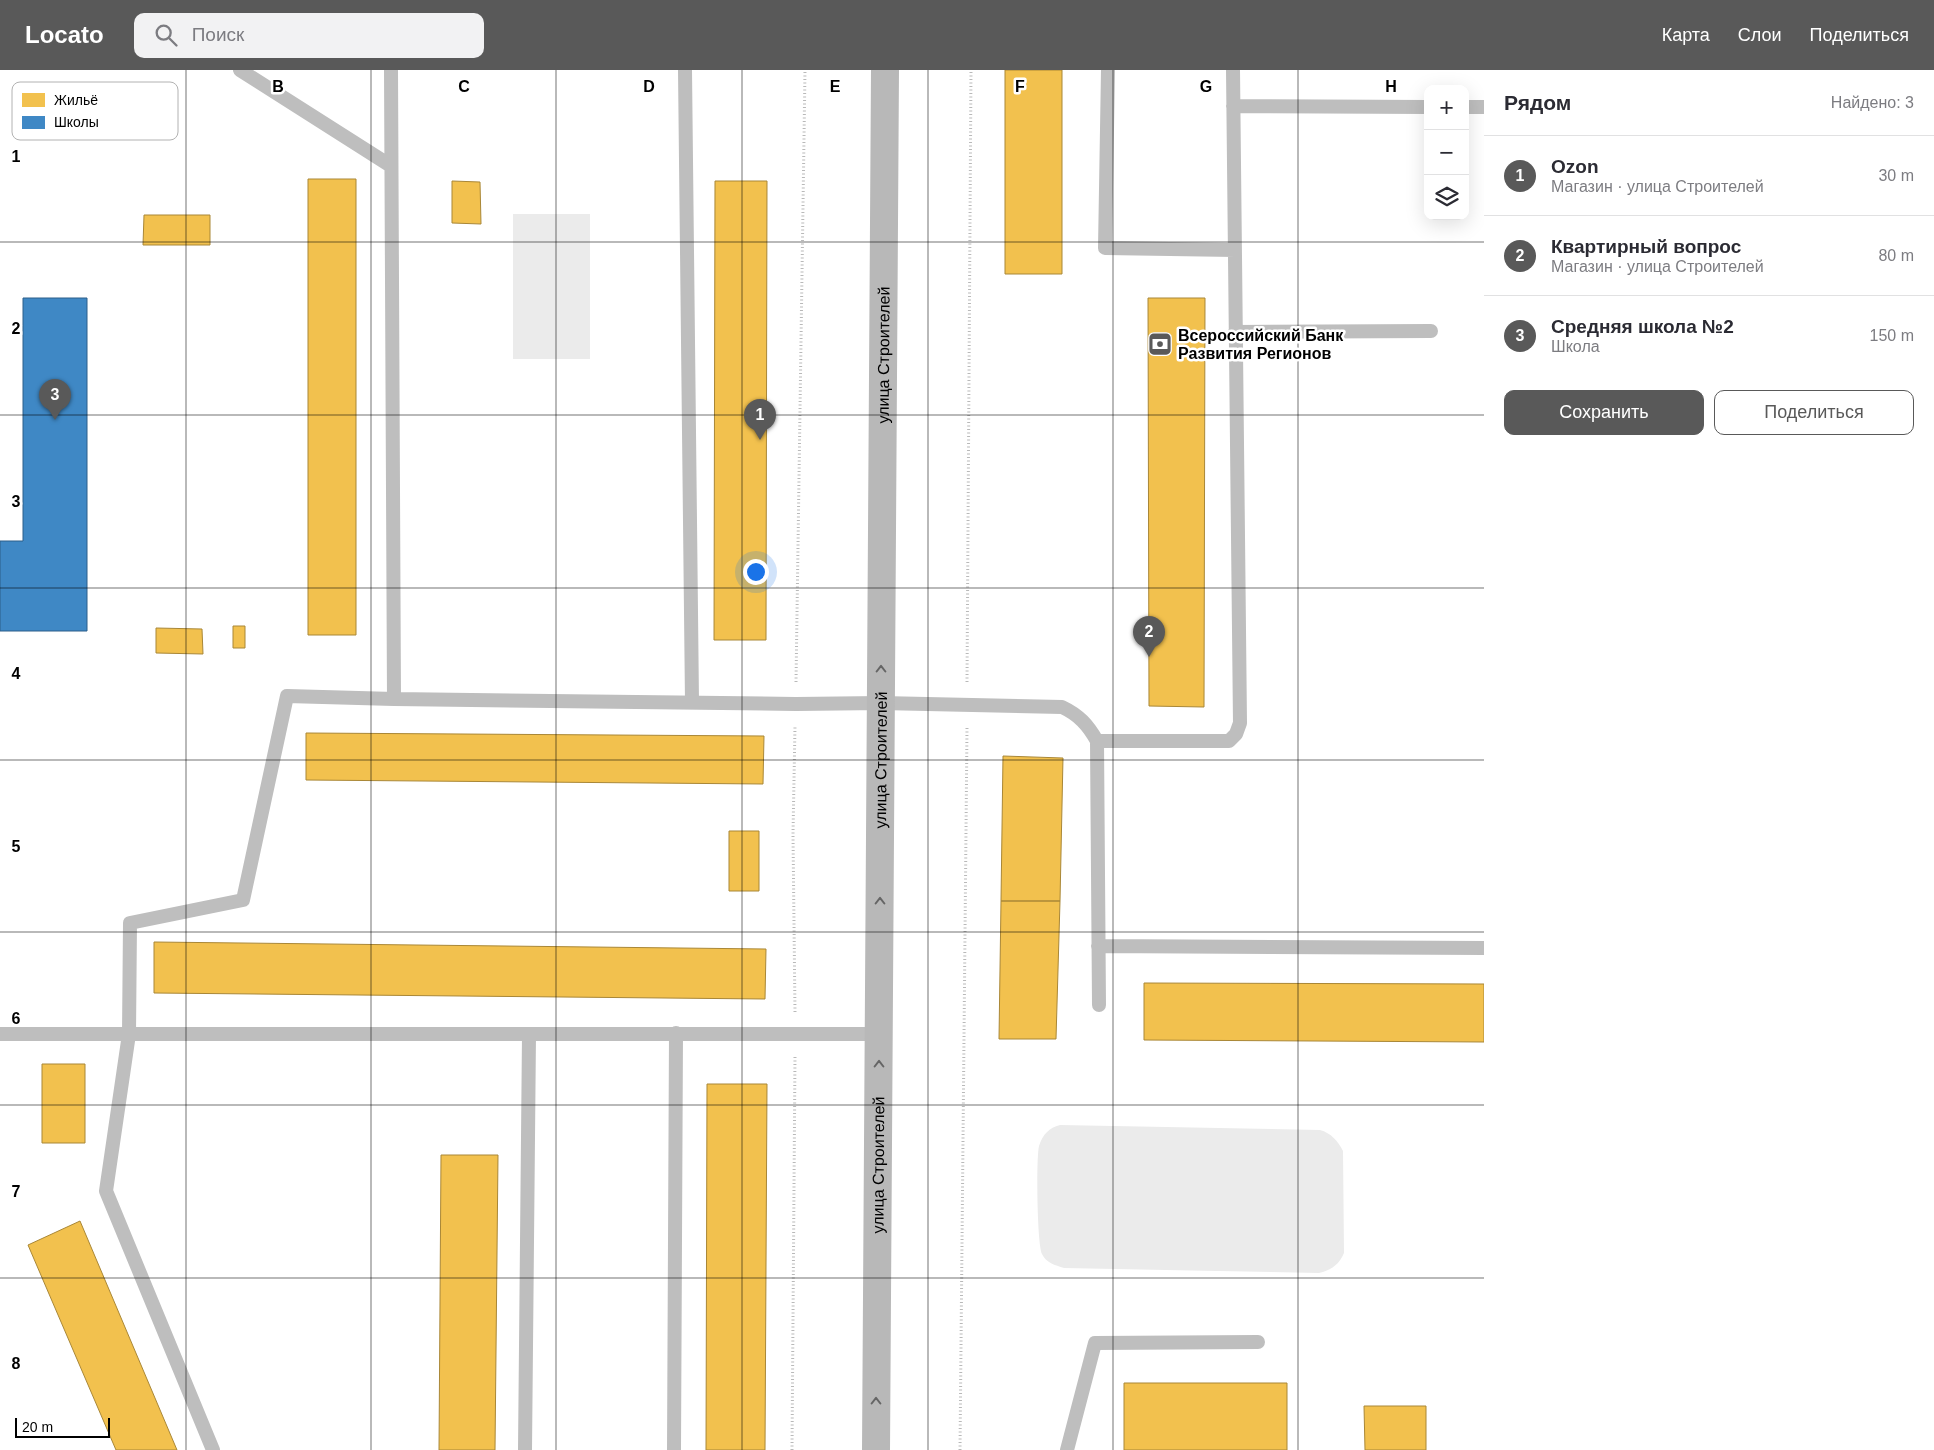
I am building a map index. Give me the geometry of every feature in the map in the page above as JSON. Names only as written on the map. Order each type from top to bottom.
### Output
[{"type":"main road","name":"улица Строителей","points":[[876,1450],[884,70]]},
{"type":"lane","points":[[240,70],[391,166]]},
{"type":"lane","points":[[391,70],[394,699]]},
{"type":"lane","points":[[685,70],[692,702]]},
{"type":"lane","points":[[1108,70],[1105,248],[1235,250]]},
{"type":"lane","points":[[1097,741],[1229,741],[1236,734],[1240,723],[1233,70]]},
{"type":"lane","points":[[1233,106],[1424,107]]},
{"type":"lane","points":[[1469,107],[1484,107]]},
{"type":"lane","points":[[1235,332],[1431,331]]},
{"type":"lane","points":[[214,1450],[106,1191],[129,1034],[130,923],[243,900],[287,696],[1062,707],[1075,713],[1088,726],[1097,741],[1099,1005]]},
{"type":"lane","points":[[1098,946],[1484,948]]},
{"type":"lane","points":[[674,1450],[676,1033]]},
{"type":"lane","points":[[0,1034],[879,1034]]},
{"type":"lane","points":[[525,1450],[529,1034]]},
{"type":"lane","points":[[1067,1450],[1095,1343],[1258,1342]]},
{"type":"path","points":[[792,1450],[795,1034],[793,834],[805,70]]},
{"type":"path","points":[[960,1450],[971,70]]},
{"type":"shaded area","points":[[513,214],[590,214],[590,359],[513,359]]},
{"type":"shaded area","points":[[1060,1125],[1324,1131],[1334,1138],[1343,1151],[1344,1253],[1340,1261],[1334,1266],[1319,1273],[1064,1268],[1054,1265],[1044,1257],[1040,1247],[1038,1154],[1042,1138],[1047,1132]]},
{"type":"building: Жильё","points":[[1005,70],[1062,70],[1062,274],[1005,274]]},
{"type":"building: Жильё","points":[[308,179],[356,179],[356,635],[308,635]]},
{"type":"building: Жильё","points":[[452,181],[480,182],[481,224],[452,223]]},
{"type":"building: Жильё","points":[[715,181],[767,181],[766,640],[714,640]]},
{"type":"building: Жильё","points":[[144,215],[210,215],[210,245],[143,245]]},
{"type":"building: Жильё","points":[[1148,298],[1205,298],[1204,707],[1149,706]]},
{"type":"building: Жильё","points":[[233,626],[245,626],[245,648],[233,648]]},
{"type":"building: Жильё","points":[[156,628],[202,629],[203,654],[156,653]]},
{"type":"building: Жильё","points":[[306,733],[764,736],[763,784],[306,780]]},
{"type":"building: Жильё","points":[[1003,756],[1063,758],[1060,901],[1001,901]]},
{"type":"building: Жильё","points":[[729,831],[759,831],[759,891],[729,891]]},
{"type":"building: Жильё","points":[[1001,901],[1060,901],[1056,1039],[999,1039]]},
{"type":"building: Жильё","points":[[154,942],[766,949],[765,999],[154,993]]},
{"type":"building: Жильё","points":[[1144,983],[1484,984],[1484,1042],[1144,1040]]},
{"type":"building: Жильё","points":[[42,1064],[85,1064],[85,1143],[42,1143]]},
{"type":"building: Жильё","points":[[707,1084],[767,1084],[765,1450],[706,1450]]},
{"type":"building: Жильё","points":[[441,1155],[498,1155],[495,1450],[439,1450]]},
{"type":"building: Жильё","points":[[80,1221],[177,1450],[116,1450],[28,1245]]},
{"type":"building: Жильё","points":[[1124,1383],[1287,1383],[1287,1450],[1124,1450]]},
{"type":"building: Жильё","points":[[1364,1406],[1426,1406],[1426,1450],[1365,1450]]},
{"type":"building: Школы","points":[[23,298],[87,298],[87,631],[0,631],[0,541],[23,541]]},
{"type":"place","name":"Всероссийский Банк Развития Регионов","points":[[1160,344]]},
{"type":"place","name":"Средняя школа №2","points":[[55,420]]},
{"type":"place","name":"Ozon","points":[[760,440]]},
{"type":"place","name":"Квартирный вопрос","points":[[1149,657]]}]
